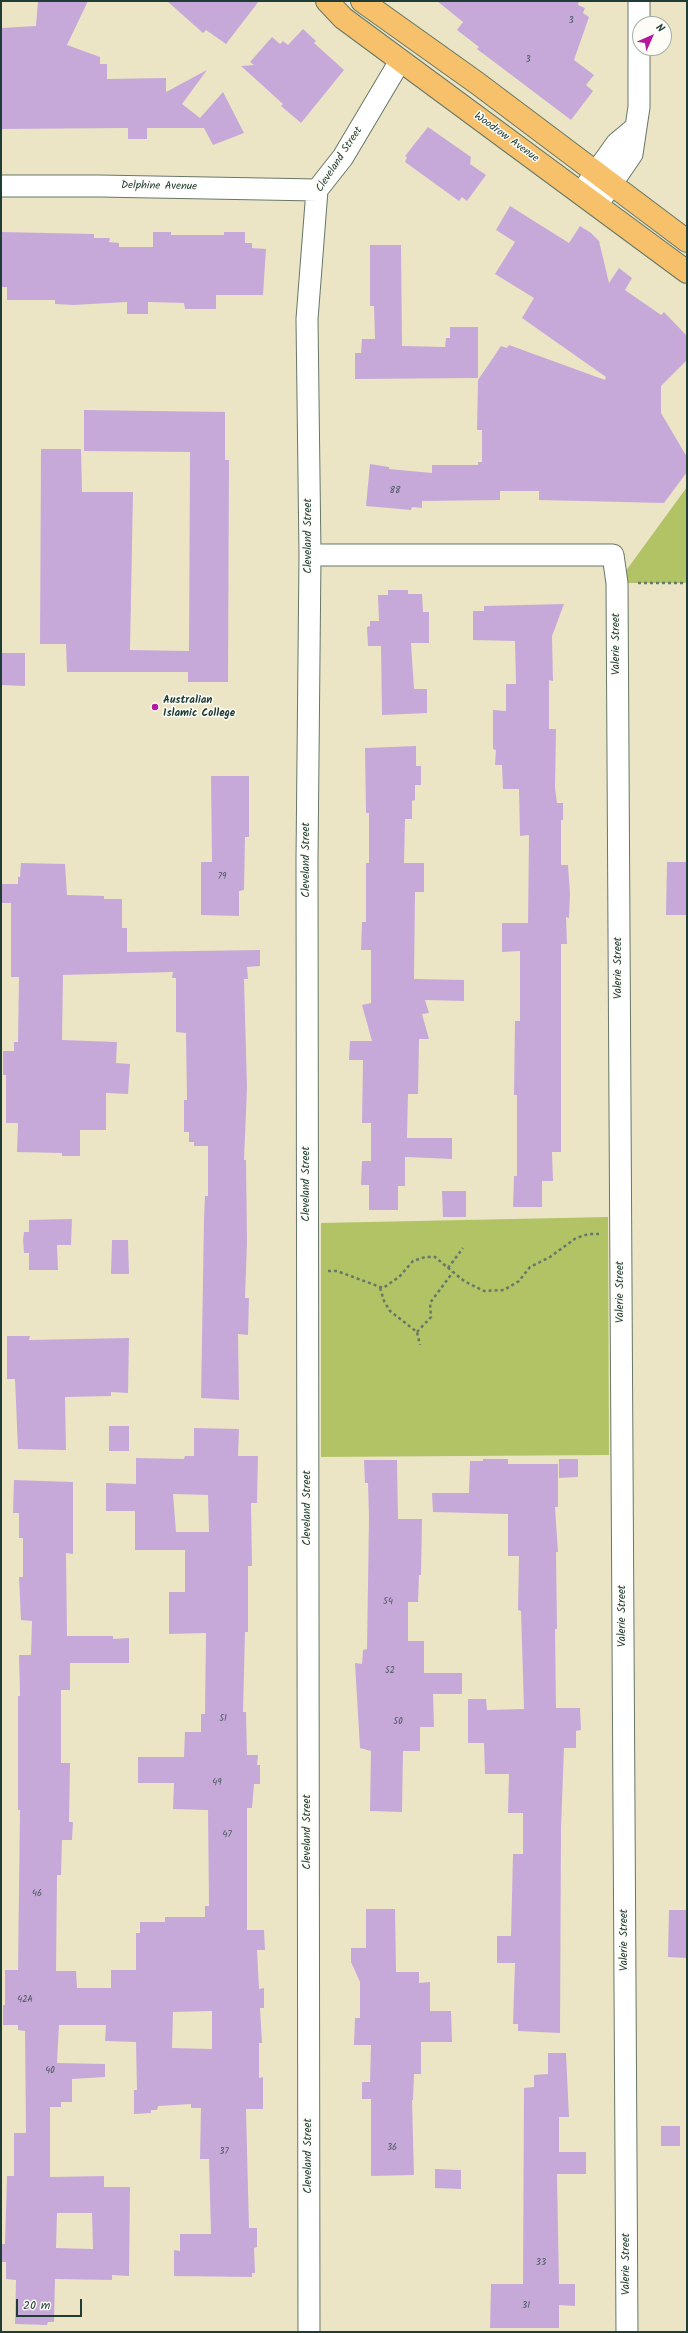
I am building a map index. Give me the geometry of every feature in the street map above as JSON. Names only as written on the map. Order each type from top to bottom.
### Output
[{"type":"main road","name":"Woodrow Avenue","points":[[327,1],[343,18],[400,61],[687,272]]},
{"type":"main road","points":[[362,1],[603,177],[687,241]]},
{"type":"street","points":[[589,199],[603,177],[617,143],[635,128],[639,107],[639,1]]},
{"type":"street","name":"Cleveland Street","points":[[309,2332],[306,859],[310,555],[307,319],[317,190],[343,157],[400,61]]},
{"type":"street","name":"Delphine Avenue","points":[[1,186],[107,186],[317,190]]},
{"type":"street","name":"Valerie Street","points":[[310,555],[613,555],[617,583],[627,2332]]},
{"type":"path","points":[[617,583],[687,584]]},
{"type":"path","points":[[380,1288],[399,1277],[413,1260],[425,1257],[435,1257],[464,1281],[484,1291],[504,1290],[519,1281],[530,1267],[550,1257],[576,1238],[588,1234],[621,1236]]},
{"type":"path","points":[[448,1268],[463,1248]]},
{"type":"path","points":[[307,1270],[337,1271],[380,1288]]},
{"type":"path","points":[[417,1332],[431,1317],[430,1303],[453,1272]]},
{"type":"path","points":[[380,1288],[384,1301],[390,1311],[417,1332],[420,1345]]},
{"type":"green space","points":[[687,487],[687,583],[617,583]]},
{"type":"green space","points":[[608,1217],[609,1455],[321,1457],[321,1223]]},
{"type":"building","points":[[38,1],[88,1],[67,45],[100,57],[100,64],[107,64],[107,79],[166,78],[166,92],[207,70],[182,104],[200,118],[223,92],[244,133],[213,145],[204,128],[147,128],[147,139],[128,139],[128,128],[1,129],[1,28],[36,26]]},
{"type":"building","points":[[167,1],[259,1],[226,44],[206,30],[203,33]]},
{"type":"building","points":[[437,1],[579,1],[578,5],[585,8],[583,13],[589,17],[574,60],[594,75],[586,85],[593,91],[571,120],[477,49],[479,47],[457,30],[463,22]]},
{"type":"building","points":[[303,29],[316,41],[314,43],[344,70],[301,123],[281,106],[283,104],[241,66],[254,65],[250,62],[272,37],[280,44],[283,41],[288,45]]},
{"type":"building","points":[[428,127],[471,157],[470,164],[486,175],[467,201],[462,197],[459,201],[405,162],[407,157],[405,156]]},
{"type":"building","points":[[510,206],[569,243],[580,226],[591,233],[599,241],[609,283],[619,268],[632,278],[625,290],[661,315],[664,312],[687,336],[687,360],[661,386],[661,413],[687,457],[687,472],[664,503],[539,500],[539,491],[500,491],[500,500],[422,501],[422,508],[412,507],[411,510],[366,506],[370,464],[389,467],[389,469],[432,473],[432,465],[478,465],[478,462],[482,462],[482,430],[477,430],[478,380],[501,346],[507,348],[509,345],[605,380],[606,377],[522,318],[534,298],[495,274],[515,242],[496,230]]},
{"type":"building","points":[[1,232],[94,234],[94,238],[110,238],[109,242],[119,243],[119,247],[153,247],[153,232],[171,232],[171,235],[224,235],[224,232],[245,232],[245,243],[252,243],[252,248],[266,249],[263,295],[216,295],[216,309],[185,309],[184,303],[148,302],[148,314],[127,314],[127,302],[73,305],[55,304],[55,300],[7,300],[7,287],[1,287]]},
{"type":"building","points":[[370,245],[401,245],[402,346],[445,347],[446,338],[450,338],[450,327],[478,327],[478,378],[355,379],[355,353],[361,353],[362,339],[375,339],[374,306],[370,306]]},
{"type":"building","points":[[84,410],[225,412],[225,460],[229,460],[228,682],[188,682],[188,672],[67,672],[66,644],[40,644],[41,449],[81,449],[82,492],[133,492],[130,650],[189,651],[190,452],[84,451]]},
{"type":"building","points":[[388,590],[408,590],[408,594],[422,594],[423,612],[429,612],[429,643],[411,643],[414,689],[427,689],[427,713],[382,715],[381,646],[368,646],[367,627],[370,626],[370,621],[379,621],[378,595],[388,595]]},
{"type":"building","points":[[564,604],[552,636],[553,681],[549,680],[549,729],[556,729],[555,788],[557,803],[563,803],[563,820],[561,820],[561,865],[568,865],[570,894],[569,918],[566,917],[567,944],[561,944],[561,1152],[552,1152],[553,1181],[542,1181],[542,1207],[513,1207],[514,1176],[517,1176],[517,1095],[514,1095],[515,1021],[520,1021],[520,951],[502,952],[502,923],[528,923],[529,835],[520,836],[519,789],[503,789],[502,765],[495,765],[496,750],[493,749],[493,710],[506,711],[506,684],[516,684],[515,641],[473,640],[473,611],[484,611],[484,606]]},
{"type":"building","points":[[1,653],[25,653],[25,686],[1,685]]},
{"type":"building","points":[[416,746],[416,766],[421,766],[421,785],[415,785],[415,800],[412,801],[412,819],[405,819],[404,863],[424,863],[424,892],[415,892],[414,979],[464,980],[464,1001],[425,1000],[429,1013],[422,1014],[429,1039],[419,1039],[418,1094],[408,1094],[407,1138],[452,1138],[452,1159],[405,1157],[405,1186],[398,1186],[398,1210],[369,1210],[369,1185],[361,1185],[362,1161],[371,1161],[371,1123],[362,1123],[363,1060],[349,1060],[350,1041],[372,1041],[362,1005],[371,1003],[371,950],[361,950],[362,922],[366,922],[366,863],[369,863],[369,813],[366,813],[365,748]]},
{"type":"building","points":[[211,776],[249,776],[249,837],[245,837],[244,890],[239,891],[239,916],[201,915],[201,862],[212,862]]},
{"type":"building","points":[[667,862],[687,862],[687,915],[666,915]]},
{"type":"building","points":[[21,863],[65,864],[67,895],[104,896],[104,899],[122,899],[122,928],[127,928],[127,952],[260,950],[260,966],[247,967],[248,979],[244,979],[247,1088],[244,1160],[246,1160],[247,1242],[245,1298],[249,1298],[248,1335],[238,1334],[239,1400],[201,1398],[204,1219],[205,1196],[208,1196],[208,1146],[194,1146],[194,1142],[189,1142],[189,1132],[184,1132],[184,1100],[187,1100],[186,1033],[176,1032],[176,978],[172,978],[173,972],[63,975],[62,1040],[117,1042],[116,1063],[130,1064],[128,1094],[106,1093],[106,1130],[80,1130],[80,1156],[62,1156],[62,1153],[17,1152],[18,1123],[6,1123],[6,1075],[3,1075],[3,1051],[14,1051],[14,1042],[18,1042],[19,977],[11,977],[11,903],[2,903],[2,884],[18,884]]},
{"type":"building","points":[[442,1191],[466,1191],[466,1217],[443,1217]]},
{"type":"building","points":[[72,1219],[71,1245],[57,1245],[58,1270],[29,1270],[29,1253],[24,1253],[23,1240],[24,1232],[29,1232],[29,1220]]},
{"type":"building","points":[[112,1240],[128,1240],[129,1274],[111,1274]]},
{"type":"building","points":[[7,1336],[30,1336],[29,1340],[129,1338],[128,1393],[111,1392],[111,1396],[65,1397],[66,1450],[18,1449],[15,1379],[7,1379]]},
{"type":"building","points":[[109,1426],[129,1426],[129,1451],[109,1451]]},
{"type":"building","points":[[194,1428],[239,1429],[238,1456],[258,1456],[257,1503],[251,1503],[252,1566],[248,1566],[248,1632],[245,1632],[243,1712],[246,1712],[247,1755],[258,1755],[257,1765],[260,1765],[260,1784],[254,1784],[252,1808],[247,1808],[247,1930],[264,1930],[265,1950],[257,1950],[259,1989],[264,1988],[264,2008],[260,2008],[262,2043],[259,2043],[259,2078],[263,2077],[263,2109],[246,2109],[249,2228],[257,2228],[257,2247],[254,2248],[255,2273],[252,2273],[252,2277],[174,2276],[174,2250],[180,2251],[180,2234],[211,2234],[209,2159],[200,2159],[201,2108],[191,2108],[191,2104],[158,2106],[157,2110],[151,2110],[151,2113],[134,2114],[134,2090],[137,2090],[136,2042],[105,2041],[106,2025],[59,2025],[57,2063],[105,2064],[105,2077],[72,2079],[72,2102],[61,2102],[61,2107],[50,2107],[50,2177],[104,2176],[104,2187],[130,2187],[129,2276],[112,2275],[112,2280],[55,2279],[54,2322],[48,2322],[47,2325],[15,2324],[16,2280],[6,2279],[6,2262],[2,2262],[2,2244],[5,2244],[7,2176],[14,2176],[14,2133],[26,2133],[25,2031],[18,2030],[18,2025],[3,2025],[3,2005],[5,2005],[5,1970],[18,1970],[20,1810],[18,1810],[18,1696],[20,1696],[19,1655],[31,1655],[32,1621],[21,1620],[19,1577],[23,1577],[23,1538],[19,1538],[19,1513],[13,1513],[14,1480],[73,1482],[73,1554],[66,1553],[67,1636],[113,1636],[113,1639],[129,1638],[129,1663],[70,1663],[70,1690],[61,1690],[61,1763],[70,1763],[69,1822],[73,1822],[72,1840],[62,1840],[61,1875],[57,1875],[56,1971],[76,1971],[77,1988],[111,1988],[111,1970],[136,1970],[136,1933],[140,1933],[140,1922],[165,1922],[165,1917],[205,1917],[205,1906],[209,1906],[208,1810],[173,1809],[174,1783],[138,1783],[138,1757],[184,1757],[185,1732],[201,1732],[201,1714],[205,1714],[206,1633],[169,1634],[169,1592],[185,1592],[185,1550],[135,1550],[135,1511],[106,1511],[106,1483],[136,1484],[136,1458],[184,1459],[185,1456],[194,1456]],"holes":[[[173,1494],[208,1495],[209,1532],[176,1532]],[[212,2011],[212,2049],[172,2048],[173,2012]],[[57,2213],[92,2213],[93,2249],[56,2248]]]},
{"type":"building","points":[[483,1459],[508,1459],[508,1464],[558,1464],[558,1507],[555,1507],[558,1552],[556,1552],[557,1629],[555,1629],[556,1708],[580,1708],[581,1730],[576,1731],[576,1748],[564,1748],[561,1828],[560,2033],[518,2031],[518,2024],[513,2024],[515,1963],[497,1963],[497,1936],[511,1936],[513,1854],[523,1854],[523,1813],[508,1813],[509,1774],[485,1774],[484,1743],[468,1743],[468,1699],[486,1699],[487,1710],[524,1709],[521,1611],[518,1610],[519,1556],[508,1556],[508,1514],[433,1512],[432,1493],[469,1493],[470,1461],[483,1461]]},
{"type":"building","points":[[559,1459],[578,1459],[578,1477],[559,1478]]},
{"type":"building","points":[[364,1460],[397,1460],[398,1519],[422,1519],[421,1575],[419,1575],[418,1602],[408,1602],[408,1641],[424,1641],[424,1673],[462,1673],[462,1694],[433,1694],[434,1727],[420,1727],[420,1751],[403,1751],[402,1812],[370,1811],[371,1751],[360,1748],[355,1663],[362,1664],[363,1650],[367,1649],[369,1517],[368,1483],[365,1483]]},
{"type":"building","points":[[366,1909],[395,1909],[396,1972],[419,1972],[419,1983],[430,1982],[430,2011],[451,2011],[452,2042],[421,2042],[421,2074],[414,2074],[412,2100],[414,2175],[371,2176],[371,2099],[362,2099],[362,2082],[370,2082],[371,2045],[354,2045],[355,2018],[360,2018],[360,1982],[351,1962],[351,1948],[366,1948]]},
{"type":"building","points":[[669,1910],[687,1910],[687,1958],[668,1957]]},
{"type":"building","points":[[548,2053],[566,2053],[569,2117],[559,2117],[559,2152],[586,2152],[586,2174],[557,2174],[559,2284],[575,2284],[575,2306],[559,2305],[559,2328],[490,2328],[491,2284],[523,2284],[524,2088],[534,2087],[534,2075],[548,2074]]},
{"type":"building","points":[[661,2126],[680,2126],[680,2146],[661,2146]]},
{"type":"building","points":[[435,2169],[461,2170],[461,2189],[435,2188]]},
{"type":"place","name":"Australian Islamic College","points":[[155,707]]}]
